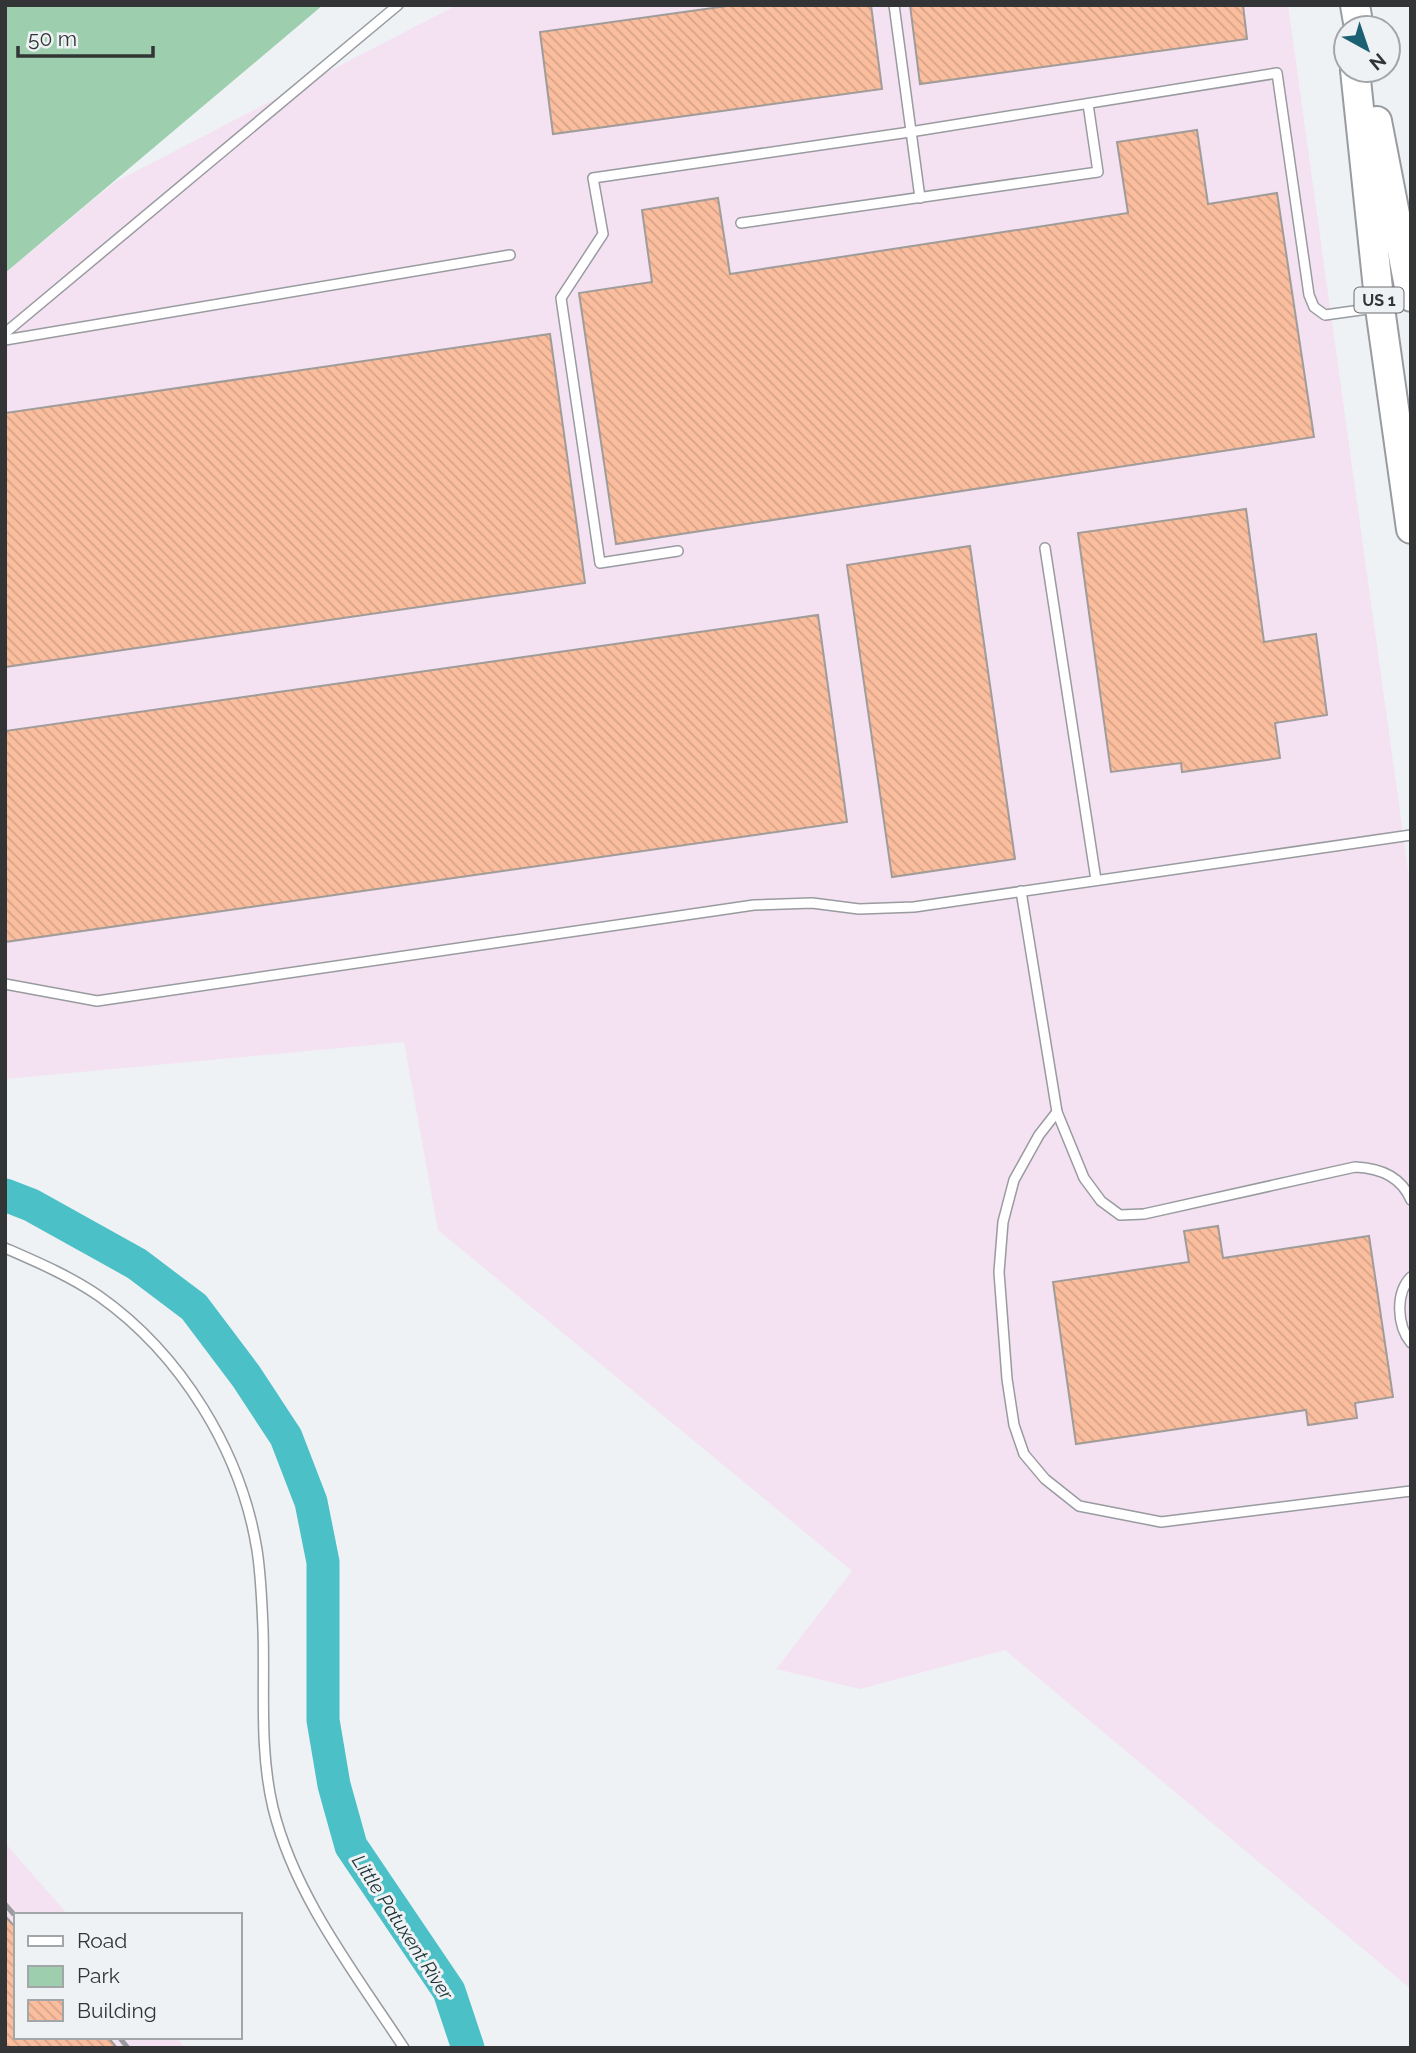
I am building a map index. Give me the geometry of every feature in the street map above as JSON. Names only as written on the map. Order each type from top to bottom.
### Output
[{"type":"main road","name":"US 1","points":[[1356,84],[1380,308],[1411,529]]},
{"type":"main road","name":"US 1","points":[[1370,84],[1411,297]]},
{"type":"lane","points":[[5,333],[398,5]]},
{"type":"lane","points":[[894,5],[920,198]]},
{"type":"lane","points":[[678,551],[600,563],[561,298],[603,234],[593,178],[910,132],[1277,74],[1309,295],[1314,307],[1325,315],[1380,308]]},
{"type":"lane","points":[[741,223],[1098,172],[1088,104]]},
{"type":"lane","points":[[5,340],[510,255]]},
{"type":"lane","points":[[1045,548],[1096,880]]},
{"type":"lane","points":[[5,984],[97,1001],[754,905],[812,903],[859,909],[914,907],[1411,835]]},
{"type":"lane","points":[[1021,891],[1057,1112],[1084,1178],[1101,1201],[1120,1214],[1144,1214],[1356,1167],[1374,1168],[1393,1177],[1411,1200]]},
{"type":"lane","points":[[1057,1112],[1014,1180],[1003,1223],[999,1272],[1007,1378],[1014,1425],[1024,1454],[1045,1479],[1079,1506],[1161,1522],[1411,1491]]},
{"type":"lane","points":[[5,1248],[60,1273],[99,1296],[139,1329],[168,1360],[220,1438],[236,1474],[257,1550],[263,1629],[265,1772],[274,1811],[289,1857],[313,1907],[404,2048]]},
{"type":"lane","points":[[1411,1277],[1403,1285],[1400,1296],[1404,1334],[1411,1343]]},
{"type":"shaded area","points":[[457,5],[1288,5],[1411,891],[1411,1989],[1005,1650],[860,1689],[776,1669],[852,1571],[438,1230],[404,1042],[5,1079],[5,273],[115,182]]},
{"type":"shaded area","points":[[5,1843],[66,1913],[14,1913],[14,2039],[178,2039],[185,2048],[5,2048]]},
{"type":"green space","points":[[5,5],[323,5],[5,273]]},
{"type":"building","points":[[734,5],[871,5],[882,89],[553,134],[540,32]]},
{"type":"building","points":[[910,5],[1243,5],[1247,39],[920,84]]},
{"type":"building","points":[[1197,130],[1208,204],[1277,193],[1314,437],[616,544],[579,293],[652,282],[642,210],[718,198],[730,274],[1128,213],[1117,142]]},
{"type":"building","points":[[550,334],[585,583],[5,667],[5,413]]},
{"type":"building","points":[[1246,509],[1264,642],[1316,634],[1327,715],[1275,723],[1280,758],[1182,772],[1181,763],[1111,772],[1078,533]]},
{"type":"building","points":[[970,546],[1015,859],[892,877],[847,565]]},
{"type":"building","points":[[818,615],[847,822],[5,942],[5,731]]},
{"type":"building","points":[[1218,1226],[1223,1258],[1369,1236],[1393,1397],[1355,1403],[1357,1418],[1308,1425],[1306,1410],[1076,1444],[1053,1282],[1189,1262],[1184,1231]]},
{"type":"building","points":[[5,1916],[14,1926],[14,2039],[110,2039],[117,2048],[5,2048]]},
{"type":"waterway","name":"Little Patuxent River","points":[[5,1195],[31,1205],[137,1264],[194,1307],[246,1376],[286,1437],[311,1502],[323,1562],[323,1720],[334,1785],[351,1846],[449,1991],[468,2048]]},
{"type":"railway","points":[[5,1904],[14,1915]]},
{"type":"railway","points":[[121,2039],[128,2048]]}]
